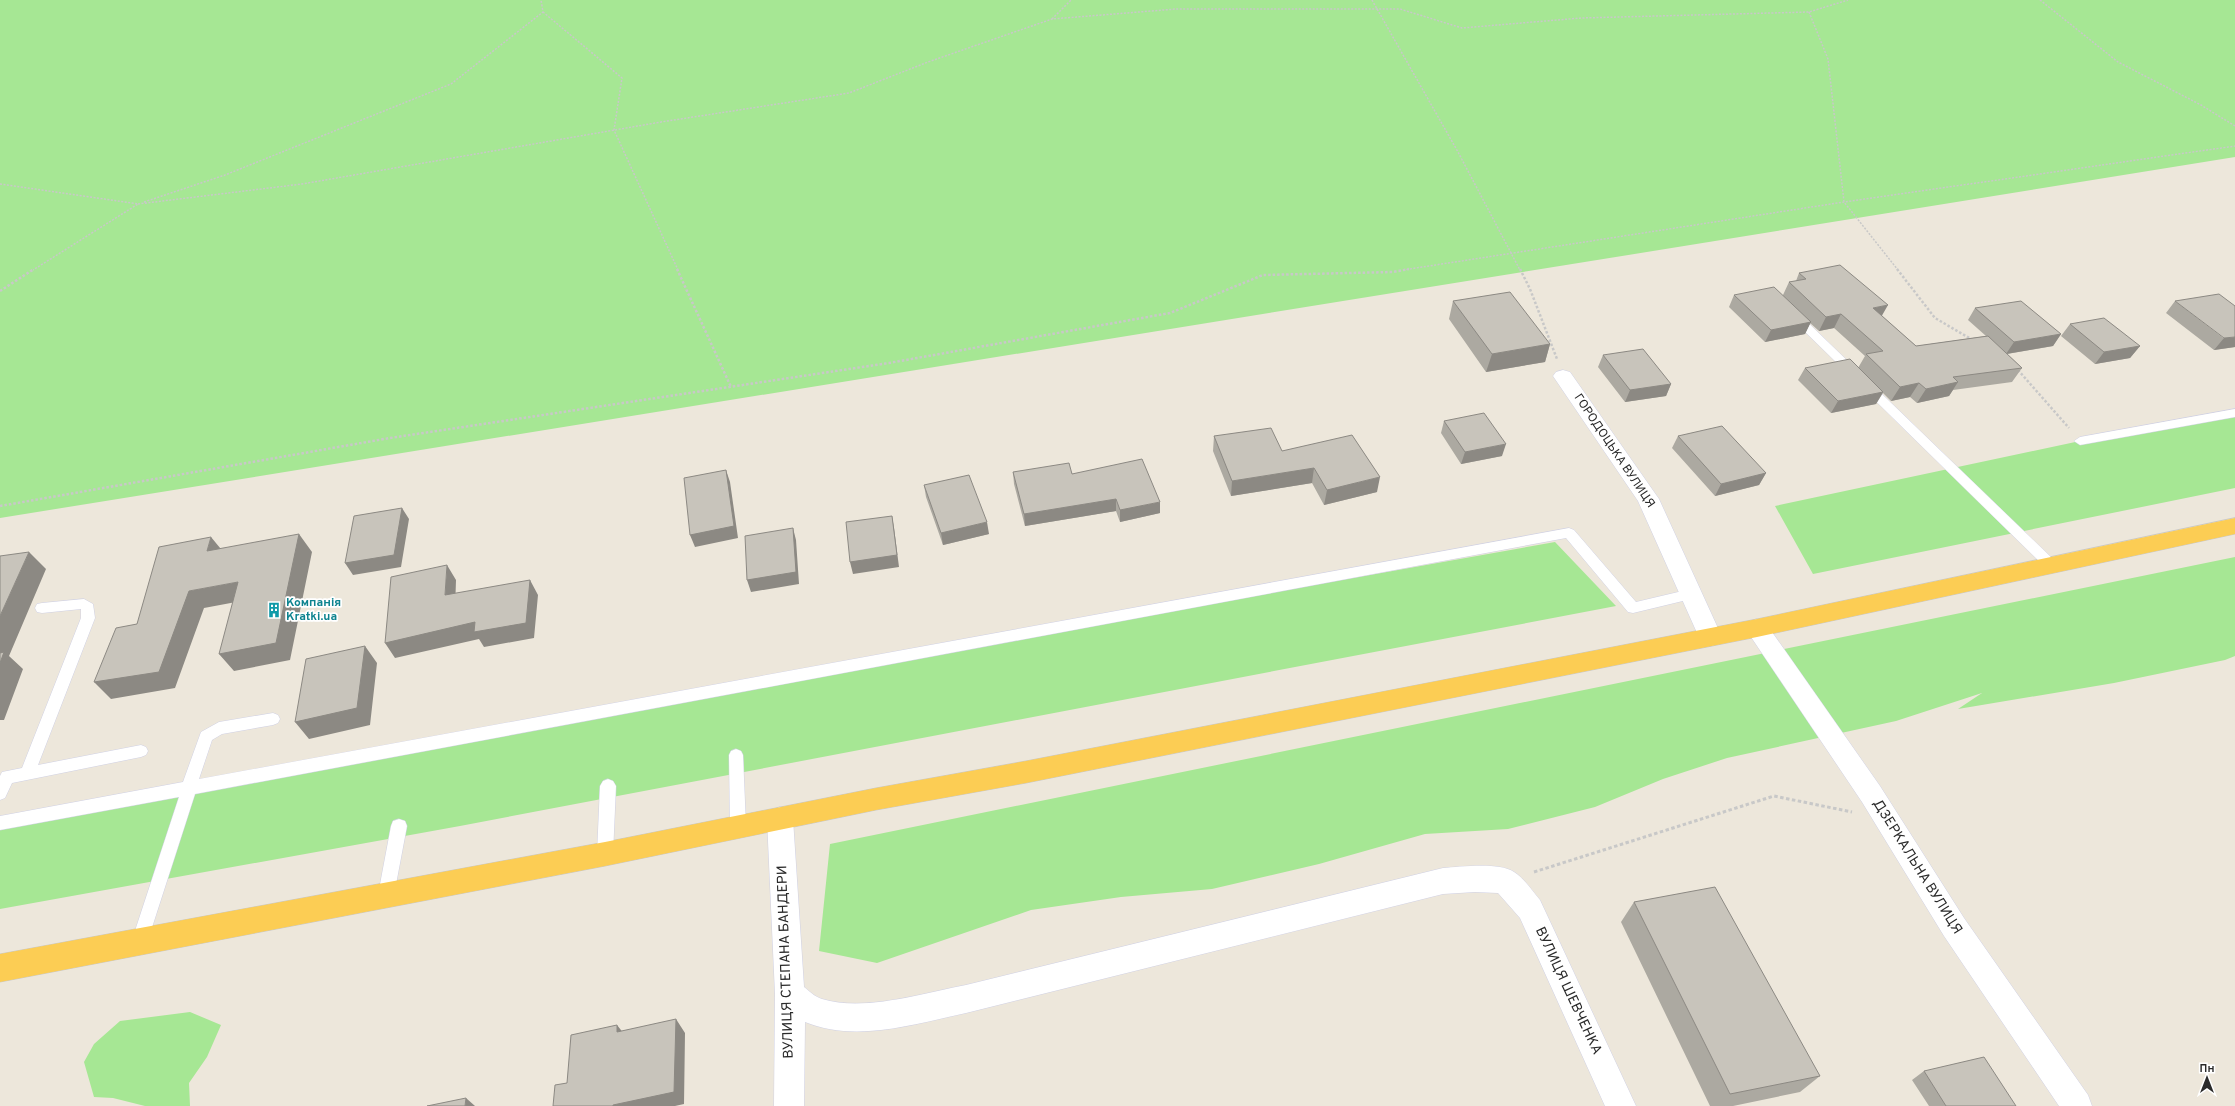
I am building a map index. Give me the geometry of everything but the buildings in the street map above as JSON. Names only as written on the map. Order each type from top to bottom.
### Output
[{"type":"highway","points":[[0,968],[605,854],[738,826],[1757,628],[2235,526]]},
{"type":"street","name":"ГОРОДОЦЬКА ВУЛИЦЯ","points":[[1564,376],[1648,499],[1710,637]]},
{"type":"street","name":"ДЗЕРКАЛЬНА ВУЛИЦЯ","points":[[1757,628],[1888,820],[1954,927],[2077,1106]]},
{"type":"street","name":"ВУЛИЦЯ СТЕПАНА БАНДЕРИ","points":[[780,819],[790,994],[789,1106]]},
{"type":"street","points":[[790,994],[816,1012],[849,1019],[920,1008],[966,999],[1443,881],[1475,879],[1505,881]]},
{"type":"street","name":"ВУЛИЦЯ ШЕВЧЕНКА","points":[[1505,881],[1530,909],[1621,1106]]},
{"type":"lane","points":[[1786,307],[2052,566]]},
{"type":"lane","points":[[2080,440],[2235,412]]},
{"type":"lane","points":[[0,823],[1569,533],[1633,608],[1691,594]]},
{"type":"lane","points":[[27,773],[88,618],[88,608],[84,604],[42,608]]},
{"type":"lane","points":[[139,943],[206,736],[219,728],[273,719]]},
{"type":"lane","points":[[0,793],[7,776],[141,751]]},
{"type":"lane","points":[[736,755],[738,826]]},
{"type":"lane","points":[[605,854],[608,786]]},
{"type":"lane","points":[[386,895],[398,826]]},
{"type":"path","points":[[541,0],[543,12],[622,78],[614,130],[731,387]]},
{"type":"path","points":[[1052,19],[1071,0]]},
{"type":"path","points":[[1372,0],[1378,8],[1381,17],[1458,152],[1530,289],[1564,376]]},
{"type":"path","points":[[1834,0],[1838,3]]},
{"type":"path","points":[[0,184],[138,204],[302,184],[614,130],[849,92],[928,62],[1052,19],[1176,8],[1400,8],[1462,28],[1582,18],[1809,12],[1848,0]]},
{"type":"path","points":[[2040,0],[2118,62],[2202,105],[2235,126]]},
{"type":"path","points":[[0,292],[138,204],[226,175],[451,84],[543,12]]},
{"type":"path","points":[[1809,12],[1828,59],[1844,202],[1935,318],[1975,342]]},
{"type":"path","points":[[0,506],[54,498],[390,438],[890,363],[1170,313],[1263,275],[1393,272],[1512,255],[1844,202],[2235,146]]},
{"type":"path","points":[[2014,366],[2080,440]]},
{"type":"path","points":[[1505,881],[1774,796],[1888,820]]},
{"type":"green space","points":[[0,0],[2235,0],[2235,157],[0,518]]},
{"type":"green space","points":[[2235,413],[2235,488],[1813,574],[1775,506],[2080,441]]},
{"type":"green space","points":[[1555,542],[1616,606],[460,826],[0,909],[0,823],[576,716]]},
{"type":"green space","points":[[2235,557],[2235,656],[2225,660],[2114,683],[1958,709],[1982,693],[1896,721],[1727,758],[1663,779],[1595,807],[1508,829],[1425,834],[1319,864],[1212,889],[1121,897],[1031,910],[877,963],[819,951],[830,844]]},
{"type":"green space","points":[[190,1012],[221,1025],[207,1057],[189,1083],[190,1106],[145,1106],[113,1098],[94,1097],[84,1062],[94,1044],[120,1021]]},
{"type":"place","name":"Компанія Kratki.ua","points":[[274,610]]}]
